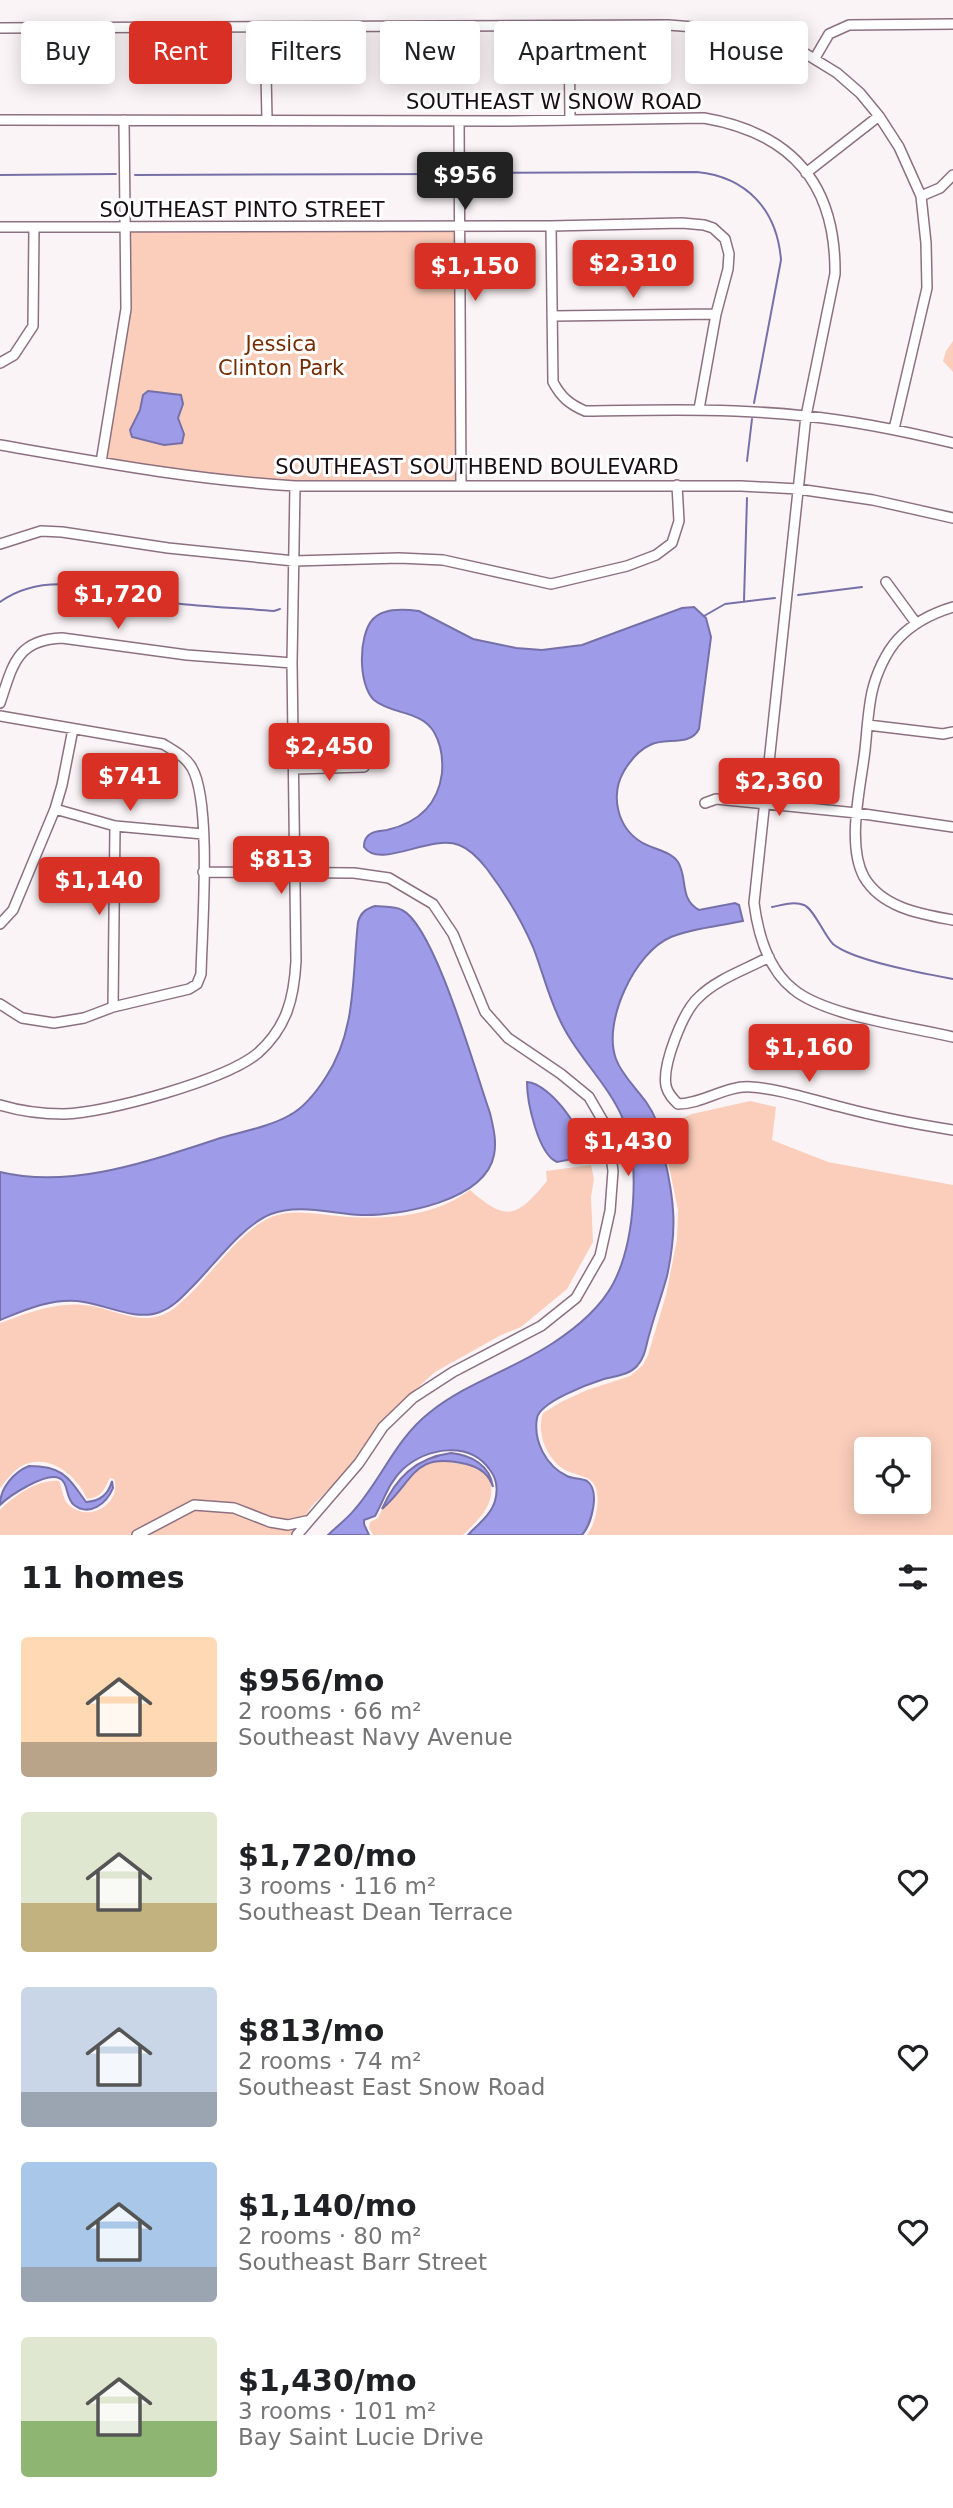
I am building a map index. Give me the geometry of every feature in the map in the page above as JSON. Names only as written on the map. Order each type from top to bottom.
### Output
[{"type":"street","points":[[815,58],[829,34],[849,24],[953,24]]},
{"type":"street","points":[[671,25],[732,28],[760,34],[815,58],[860,93],[899,147],[920,196],[926,243],[927,288],[894,429]]},
{"type":"street","points":[[0,28],[246,27]]},
{"type":"street","points":[[366,27],[494,27]]},
{"type":"street","points":[[266,84],[267,119]]},
{"type":"street","points":[[570,84],[570,118]]},
{"type":"street","points":[[806,173],[879,116]]},
{"type":"street","name":"SOUTHEAST W SNOW ROAD","points":[[0,120],[459,121],[704,118],[729,122],[778,144],[806,173],[824,200],[836,250],[835,274],[806,416],[754,903],[758,930],[769,957],[794,990],[825,1007],[953,1037]]},
{"type":"street","points":[[101,463],[126,309],[124,120]]},
{"type":"street","points":[[459,121],[461,485]]},
{"type":"street","points":[[920,196],[940,188],[953,175]]},
{"type":"street","name":"SOUTHEAST PINTO STREET","points":[[0,227],[704,225],[713,228],[725,239],[729,254],[699,409]]},
{"type":"street","points":[[551,226],[553,382],[561,396],[572,405],[585,411],[699,409],[806,416],[894,429],[953,443]]},
{"type":"street","points":[[0,363],[13,355],[33,326],[34,228]]},
{"type":"street","points":[[551,316],[716,314]]},
{"type":"street","name":"SOUTHEAST SOUTHBEND BOULEVARD","points":[[0,445],[195,477],[295,486],[677,485],[798,489],[873,500],[953,518]]},
{"type":"street","points":[[0,544],[41,531],[62,532],[168,548],[293,561],[399,558],[443,560],[551,584],[627,566],[656,555],[672,542],[679,521],[677,485]]},
{"type":"street","points":[[0,1105],[16,1110],[65,1114],[107,1108],[205,1080],[235,1068],[258,1053],[274,1036],[285,1017],[295,992],[292,663],[295,486]]},
{"type":"street","points":[[886,582],[916,624]]},
{"type":"street","points":[[953,607],[916,624],[897,640],[882,663],[872,690],[857,813],[856,846],[865,878],[889,902],[904,909],[953,920]]},
{"type":"street","points":[[0,703],[17,659],[28,646],[43,639],[62,638],[187,655],[292,663]]},
{"type":"street","points":[[0,716],[163,744],[180,754],[191,766],[199,785],[203,834],[201,974],[197,985],[113,1007],[84,1018],[54,1023],[22,1018],[0,1004]]},
{"type":"street","points":[[868,725],[943,734],[953,732]]},
{"type":"street","points":[[0,925],[13,910],[55,810],[73,729]]},
{"type":"street","points":[[294,769],[364,768]]},
{"type":"street","points":[[705,803],[716,799],[857,813],[953,827]]},
{"type":"street","points":[[55,810],[115,826],[203,834]]},
{"type":"street","points":[[113,1007],[115,826]]},
{"type":"street","points":[[203,872],[354,873],[389,878],[433,904],[453,934],[485,1012],[508,1038],[561,1074],[589,1097],[607,1128],[613,1171],[610,1211],[600,1256],[576,1298],[541,1326],[453,1372],[413,1398],[383,1427],[359,1463],[306,1521],[297,1535]]},
{"type":"street","points":[[769,957],[700,995],[687,1010],[666,1070],[666,1086],[670,1096],[678,1104],[748,1086],[882,1118],[953,1130]]},
{"type":"street","points":[[137,1535],[194,1505],[234,1508],[270,1522],[289,1525],[306,1521]]},
{"type":"green space","name":"Jessica Clinton Park","points":[[128,231],[455,232],[456,480],[285,481],[194,473],[105,460],[114,403]]},
{"type":"green space","points":[[953,341],[953,372],[943,361]]},
{"type":"green space","points":[[750,1101],[776,1107],[772,1140],[828,1162],[953,1185],[953,1535],[587,1535],[596,1515],[597,1491],[590,1480],[565,1470],[548,1453],[542,1437],[541,1421],[543,1413],[563,1401],[630,1376],[643,1365],[648,1355],[666,1295],[677,1239],[678,1210],[661,1127],[692,1114]]},
{"type":"green space","points":[[591,1165],[594,1179],[591,1197],[593,1242],[567,1289],[521,1327],[501,1335],[435,1372],[406,1398],[336,1482],[312,1506],[292,1535],[0,1535],[0,1510],[35,1485],[59,1481],[67,1504],[78,1511],[86,1512],[95,1511],[109,1503],[115,1488],[114,1479],[110,1478],[100,1494],[87,1499],[77,1483],[62,1469],[44,1462],[34,1462],[17,1469],[0,1488],[0,1323],[45,1308],[68,1305],[92,1306],[142,1318],[163,1315],[189,1295],[251,1230],[274,1216],[298,1212],[355,1217],[407,1215],[440,1206],[470,1190],[493,1208],[511,1211],[528,1202],[537,1193],[547,1181],[546,1171]]},
{"type":"green space","points":[[437,1460],[473,1466],[489,1477],[491,1495],[481,1516],[463,1535],[373,1535],[369,1528],[370,1522],[378,1518],[382,1509],[420,1466]]},
{"type":"shaded area","points":[[148,391],[181,395],[183,404],[178,418],[184,434],[182,443],[164,445],[132,437],[130,430],[140,410],[143,395]]},
{"type":"shaded area","points":[[694,607],[706,618],[711,637],[699,729],[690,738],[656,743],[635,756],[620,780],[617,790],[618,810],[633,836],[675,858],[681,868],[686,894],[693,905],[699,910],[735,903],[739,905],[743,921],[688,931],[658,945],[634,972],[618,1008],[613,1044],[616,1059],[656,1120],[671,1188],[673,1230],[667,1276],[640,1362],[626,1373],[566,1394],[546,1406],[537,1418],[539,1444],[547,1459],[560,1472],[587,1481],[591,1486],[594,1500],[589,1524],[582,1535],[468,1535],[493,1506],[495,1481],[481,1460],[471,1454],[448,1450],[424,1456],[398,1474],[375,1516],[364,1520],[369,1535],[328,1535],[365,1497],[417,1423],[458,1393],[553,1343],[594,1309],[608,1293],[620,1267],[631,1225],[633,1202],[632,1157],[623,1119],[565,1030],[528,937],[512,906],[487,869],[467,849],[459,845],[434,844],[382,855],[371,853],[364,847],[365,839],[371,834],[408,823],[424,811],[436,794],[442,773],[441,752],[434,732],[428,725],[414,716],[381,705],[369,693],[362,660],[368,626],[377,615],[388,611],[419,611],[473,639],[516,648],[542,650],[582,645],[682,608]]},
{"type":"shaded area","points":[[375,906],[402,910],[415,922],[441,971],[490,1113],[495,1144],[494,1155],[487,1171],[475,1184],[458,1194],[418,1209],[378,1215],[304,1209],[271,1214],[249,1228],[180,1299],[160,1312],[140,1315],[87,1302],[67,1301],[37,1306],[0,1320],[0,1172],[28,1177],[56,1177],[114,1170],[266,1125],[301,1108],[322,1082],[336,1059],[343,1040],[351,1002],[358,922],[364,911]]},
{"type":"shaded area","points":[[527,1082],[546,1091],[566,1112],[580,1137],[584,1148],[583,1157],[557,1162],[544,1149],[535,1126]]},
{"type":"shaded area","points":[[451,1453],[478,1462],[488,1473],[493,1487],[486,1475],[475,1467],[435,1461],[416,1471],[382,1509],[408,1471],[427,1460]]},
{"type":"shaded area","points":[[29,1466],[50,1468],[64,1475],[86,1502],[103,1496],[112,1481],[113,1488],[107,1499],[97,1507],[86,1510],[71,1502],[62,1480],[46,1478],[28,1486],[0,1505],[2,1493],[9,1481]]},
{"type":"waterway","points":[[469,173],[697,172],[715,175],[744,189],[766,212],[773,226],[781,260],[754,403]]},
{"type":"waterway","points":[[0,175],[116,174]]},
{"type":"waterway","points":[[135,175],[450,174]]},
{"type":"waterway","points":[[747,461],[752,419]]},
{"type":"waterway","points":[[744,601],[747,498]]},
{"type":"waterway","points":[[0,602],[20,591],[62,584],[172,603],[274,611],[280,609]]},
{"type":"waterway","points":[[798,595],[862,587]]},
{"type":"waterway","points":[[704,616],[725,604],[775,598]]},
{"type":"waterway","points":[[772,907],[792,903],[808,907],[833,944],[856,956],[953,979]]}]
